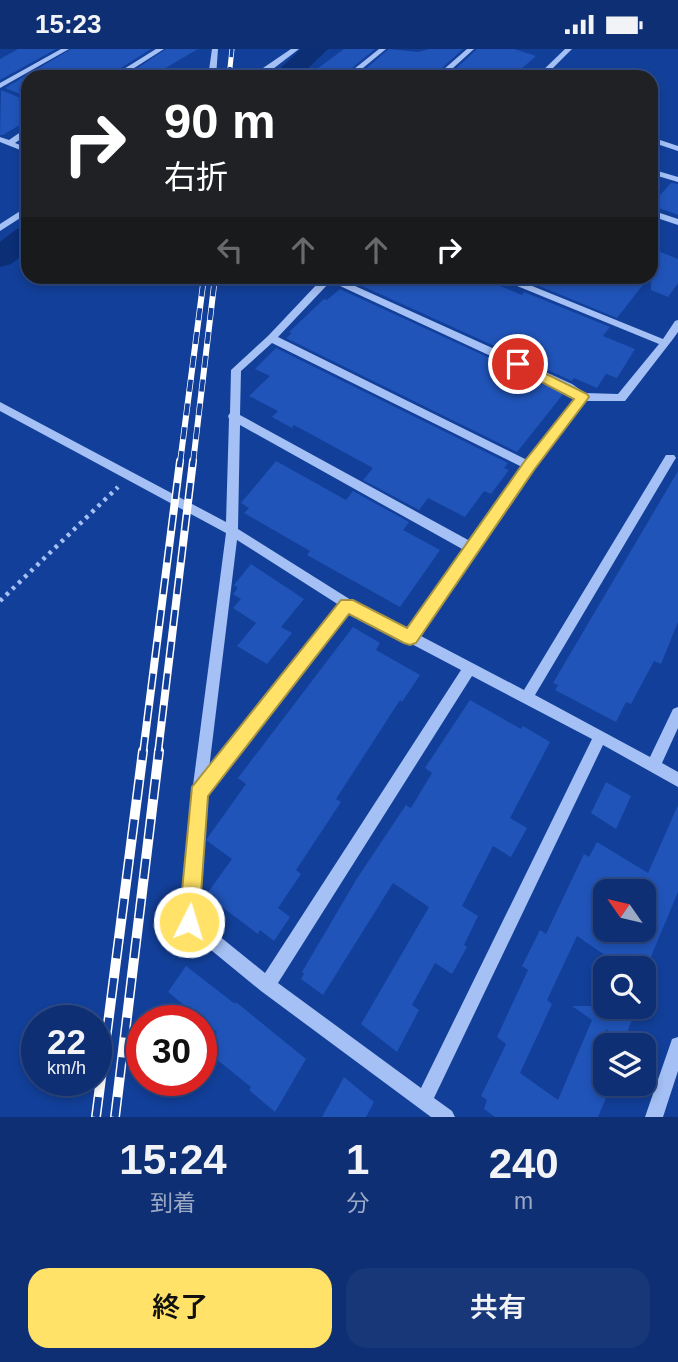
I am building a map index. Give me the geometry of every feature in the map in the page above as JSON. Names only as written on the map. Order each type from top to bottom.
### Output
[{"type":"street","points":[[29,70],[66,49]]},
{"type":"street","points":[[126,70],[161,49]]},
{"type":"street","points":[[203,49],[215,51],[213,70]]},
{"type":"street","points":[[266,70],[296,49]]},
{"type":"street","points":[[357,70],[383,49]]},
{"type":"street","points":[[447,70],[471,49]]},
{"type":"street","points":[[547,70],[569,49]]},
{"type":"street","points":[[0,86],[21,74]]},
{"type":"street","points":[[4,141],[21,134]]},
{"type":"street","points":[[4,141],[21,148]]},
{"type":"street","points":[[658,142],[678,149]]},
{"type":"street","points":[[658,173],[678,180]]},
{"type":"street","points":[[0,228],[21,214]]},
{"type":"street","points":[[658,215],[678,222]]},
{"type":"street","points":[[319,284],[271,338],[236,370],[232,531],[199,793],[189,922],[267,985],[446,1117]]},
{"type":"street","points":[[339,284],[568,387],[583,397],[621,398],[678,323]]},
{"type":"street","points":[[520,284],[665,343]]},
{"type":"street","points":[[271,338],[529,466]]},
{"type":"street","points":[[410,638],[529,466],[583,397]]},
{"type":"street","points":[[0,406],[232,531],[347,604],[600,736],[678,780]]},
{"type":"street","points":[[233,416],[472,548]]},
{"type":"street","points":[[526,699],[670,458]]},
{"type":"street","points":[[199,793],[347,604]]},
{"type":"street","points":[[267,985],[469,670]]},
{"type":"street","points":[[653,767],[678,713]]},
{"type":"street","points":[[424,1100],[600,736]]},
{"type":"street","points":[[654,1117],[678,1045]]},
{"type":"path","points":[[0,600],[130,475]]},
{"type":"building","points":[[18,49],[56,49],[0,80],[0,59]]},
{"type":"building","points":[[71,49],[151,49],[118,70],[35,70]]},
{"type":"building","points":[[166,49],[198,49],[162,70],[134,70]]},
{"type":"building","points":[[344,49],[375,49],[350,70],[316,70]]},
{"type":"building","points":[[389,49],[418,52],[429,49],[463,49],[440,70],[364,70]]},
{"type":"building","points":[[477,49],[514,49],[536,56],[520,70],[454,70]]},
{"type":"building","points":[[21,79],[20,94],[5,88]]},
{"type":"building","points":[[1,90],[21,98],[21,124],[0,135]]},
{"type":"building","points":[[671,183],[678,184],[678,215],[658,208],[658,197]]},
{"type":"building","points":[[658,251],[678,259],[678,283],[668,297],[651,290],[651,284],[658,284]]},
{"type":"building","points":[[358,284],[495,284],[522,295],[524,292],[610,327],[603,336],[635,349],[617,378],[606,374],[597,388],[574,378],[572,381]]},
{"type":"building","points":[[534,284],[644,284],[617,318]]},
{"type":"building","points":[[340,289],[564,393],[517,452],[286,338],[324,299],[327,300]]},
{"type":"building","points":[[276,348],[508,463],[504,468],[509,470],[491,494],[484,491],[465,517],[428,498],[419,510],[363,480],[373,468],[294,425],[292,428],[272,417],[278,411],[249,396],[270,376],[255,369]]},
{"type":"building","points":[[276,461],[346,500],[353,491],[409,522],[403,530],[440,550],[400,607],[307,555],[310,551],[244,513],[249,508],[241,503]]},
{"type":"building","points":[[678,471],[678,622],[661,664],[654,661],[631,704],[626,702],[616,722],[555,690],[558,685],[553,683]]},
{"type":"building","points":[[251,564],[304,599],[281,627],[292,633],[267,664],[237,646],[256,623],[233,608],[241,599],[233,594],[238,588],[234,585]]},
{"type":"building","points":[[353,627],[380,643],[376,650],[420,675],[402,702],[400,700],[336,799],[341,802],[296,870],[301,874],[278,908],[290,917],[274,941],[260,930],[258,934],[206,895],[232,859],[206,840],[246,784],[238,778]]},
{"type":"building","points":[[470,700],[550,742],[510,818],[527,828],[511,857],[493,846],[462,906],[478,916],[464,945],[467,947],[452,974],[435,963],[412,1005],[419,1010],[397,1052],[361,1024],[429,907],[393,883],[323,995],[301,979],[304,974],[302,972],[356,880],[406,805],[411,808],[432,773],[425,768]]},
{"type":"building","points":[[606,782],[631,796],[616,829],[591,813]]},
{"type":"building","points":[[678,805],[678,892],[651,956],[606,956],[577,936],[547,1000],[552,1004],[520,1073],[558,1100],[592,1020],[572,1006],[593,1006],[593,1019],[632,1019],[627,1033],[612,1033],[606,1029],[606,1033],[593,1033],[593,1096],[607,1096],[598,1117],[495,1117],[484,1109],[487,1100],[481,1096],[506,1044],[497,1037],[528,970],[522,966],[540,930],[546,934],[584,854],[589,857],[597,842],[648,873]]},
{"type":"building","points":[[186,966],[235,1004],[236,1002],[306,1059],[275,1112],[249,1090],[251,1087],[217,1060],[217,1005],[184,1005],[168,992]]},
{"type":"building","points":[[344,1077],[374,1102],[366,1117],[322,1117]]},
{"type":"waterway","points":[[292,70],[316,49]]},
{"type":"waterway","points":[[0,257],[21,241]]},
{"type":"railway","points":[[230,70],[232,49]]},
{"type":"railway","points":[[180,463],[203,284]]},
{"type":"railway","points":[[193,463],[214,284]]},
{"type":"railway","points":[[143,753],[180,461]]},
{"type":"railway","points":[[158,753],[193,461]]},
{"type":"railway","points":[[96,1117],[143,751]]},
{"type":"railway","points":[[115,1117],[159,751]]},
{"type":"route","points":[[189,922],[199,793],[347,604],[410,638],[529,466],[583,397],[568,387],[518,364]]}]
